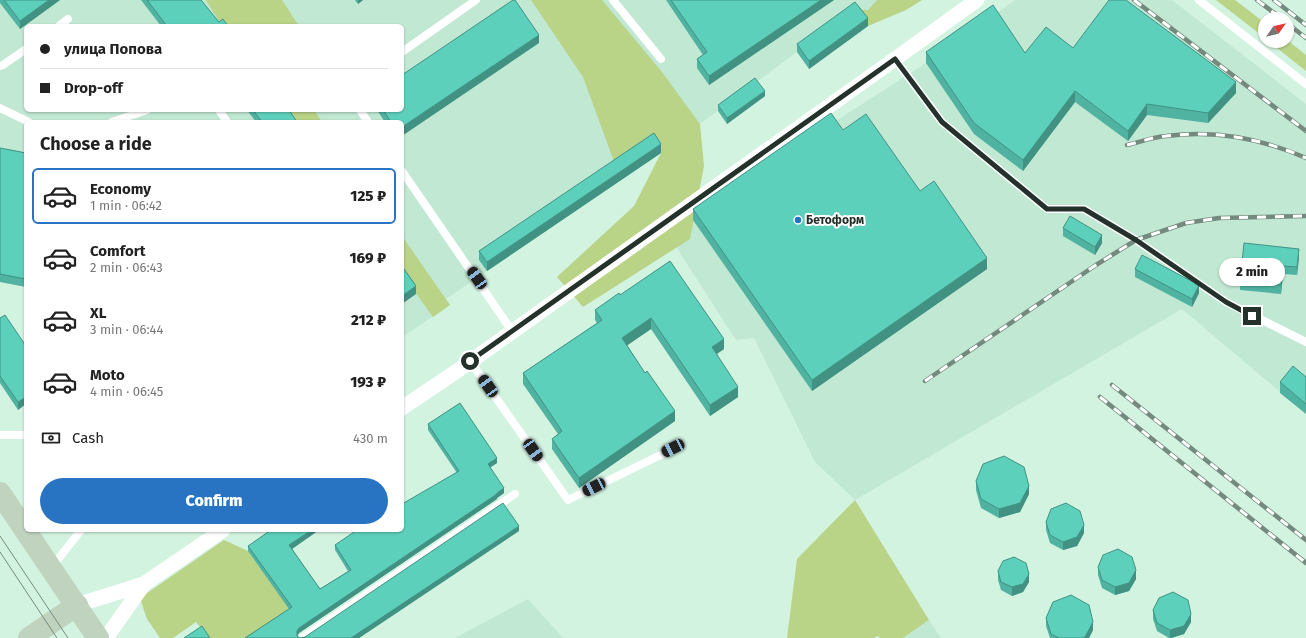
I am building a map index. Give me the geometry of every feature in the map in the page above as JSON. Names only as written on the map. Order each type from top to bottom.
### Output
[{"type":"main road","points":[[0,492],[24,528]]},
{"type":"main road","points":[[27,532],[98,638]]},
{"type":"main road","points":[[29,638],[77,605]]},
{"type":"street","points":[[404,407],[976,0]]},
{"type":"street","points":[[77,605],[144,584],[220,532]]},
{"type":"street","points":[[106,638],[144,584]]},
{"type":"lane","points":[[404,51],[476,0]]},
{"type":"lane","points":[[613,0],[661,59]]},
{"type":"lane","points":[[1199,0],[1306,84]]},
{"type":"lane","points":[[62,24],[68,19]]},
{"type":"lane","points":[[0,66],[24,50]]},
{"type":"lane","points":[[895,59],[942,122],[1047,209],[1084,209],[1136,240],[1226,302],[1306,342]]},
{"type":"lane","points":[[0,108],[25,120]]},
{"type":"lane","points":[[118,120],[141,112]]},
{"type":"lane","points":[[404,173],[512,331]]},
{"type":"lane","points":[[470,361],[568,500],[673,448]]},
{"type":"lane","points":[[0,435],[24,435]]},
{"type":"lane","points":[[302,638],[515,494]]},
{"type":"lane","points":[[51,568],[79,532]]},
{"type":"shaded area","points":[[0,0],[877,0],[868,10],[797,52],[661,153],[654,142],[487,271],[446,299],[450,305],[404,336],[404,120],[24,120],[24,287],[0,282]]},
{"type":"shaded area","points":[[1015,0],[1172,0],[1306,104],[1306,414],[1182,309],[855,500],[815,462],[754,338],[736,340],[669,236],[831,124],[926,63]]},
{"type":"shaded area","points":[[528,599],[563,638],[455,638]]},
{"type":"shaded area","points":[[929,620],[941,638],[903,638]]},
{"type":"green space","points":[[206,0],[282,0],[298,24],[221,24]]},
{"type":"green space","points":[[531,0],[602,0],[662,72],[700,124],[704,166],[690,239],[583,307],[557,277],[634,206],[661,153],[616,167],[583,77]]},
{"type":"green space","points":[[877,0],[922,0],[906,10],[868,26],[856,10],[868,10]]},
{"type":"green space","points":[[1216,0],[1235,0],[1258,18],[1258,33]]},
{"type":"green space","points":[[1294,46],[1306,55],[1306,71],[1277,48],[1294,48]]},
{"type":"green space","points":[[284,112],[315,112],[321,120],[290,120]]},
{"type":"green space","points":[[404,239],[450,305],[433,317],[404,277]]},
{"type":"green space","points":[[855,500],[929,620],[903,638],[880,638],[878,636],[874,638],[787,638],[797,559]]},
{"type":"green space","points":[[224,540],[248,551],[289,608],[287,615],[253,638],[209,638],[196,622],[173,638],[160,638],[147,619],[140,598]]},
{"type":"building","points":[[4,0],[49,0],[20,21]]},
{"type":"building","points":[[147,0],[201,0],[219,22],[223,19],[227,24],[165,24]]},
{"type":"building","points":[[513,0],[515,0],[539,35],[404,126],[404,120],[390,120],[384,112],[404,112],[404,74]]},
{"type":"building","points":[[671,0],[821,0],[709,76],[697,59],[707,52]]},
{"type":"building","points":[[1109,0],[1126,0],[1236,82],[1208,113],[1147,104],[1128,131],[1075,91],[1023,160],[974,123],[926,52],[993,5],[1025,53],[1046,27],[1073,48]]},
{"type":"building","points":[[855,2],[868,18],[809,61],[797,44]]},
{"type":"building","points":[[755,78],[765,91],[727,118],[718,105]]},
{"type":"building","points":[[254,112],[290,112],[296,120],[260,120]]},
{"type":"building","points":[[831,113],[843,130],[866,114],[920,191],[934,181],[987,258],[812,380],[693,209]]},
{"type":"building","points":[[654,133],[661,144],[487,262],[479,251]]},
{"type":"building","points":[[0,148],[24,153],[24,279],[0,274]]},
{"type":"building","points":[[1070,216],[1102,235],[1095,247],[1063,228]]},
{"type":"building","points":[[1244,243],[1299,249],[1297,267],[1283,266],[1281,285],[1240,282]]},
{"type":"building","points":[[1142,255],[1199,285],[1192,299],[1135,269]]},
{"type":"building","points":[[670,261],[724,339],[712,347],[738,387],[710,405],[651,318],[622,338],[645,373],[647,371],[675,411],[579,478],[552,439],[562,431],[523,373],[602,320],[595,310]]},
{"type":"building","points":[[404,269],[416,286],[404,295]]},
{"type":"building","points":[[5,315],[24,343],[24,398],[18,402],[0,376],[0,318]]},
{"type":"building","points":[[1293,366],[1306,377],[1306,404],[1280,382]]},
{"type":"building","points":[[460,403],[497,458],[488,464],[504,488],[299,628],[297,631],[297,636],[300,638],[245,638],[292,607],[248,546],[268,532],[309,532],[289,545],[320,589],[351,570],[335,545],[354,532],[404,532],[404,503],[459,471],[428,424]]},
{"type":"building","points":[[1004,456],[1024,467],[1029,486],[1020,503],[999,509],[981,499],[976,481],[983,464]]},
{"type":"building","points":[[503,503],[519,526],[351,638],[300,638],[305,637]]},
{"type":"building","points":[[1066,503],[1080,511],[1084,525],[1077,537],[1063,542],[1050,535],[1046,522],[1051,509]]},
{"type":"building","points":[[1118,549],[1132,557],[1136,570],[1129,583],[1115,587],[1102,580],[1098,567],[1103,555]]},
{"type":"building","points":[[1014,557],[1026,563],[1029,574],[1023,584],[1012,587],[1001,582],[998,571],[1003,561]]},
{"type":"building","points":[[1173,592],[1188,600],[1191,614],[1184,626],[1170,630],[1157,623],[1153,610],[1159,598]]},
{"type":"building","points":[[1071,595],[1089,605],[1093,622],[1083,638],[1059,638],[1051,634],[1046,618],[1053,602]]},
{"type":"building","points":[[202,626],[210,638],[184,638]]},
{"type":"tram line","points":[[0,536],[68,638]]},
{"type":"tram line","points":[[0,552],[57,638]]},
{"type":"railway","points":[[1134,0],[1306,131]]},
{"type":"railway","points":[[1257,0],[1273,12]]},
{"type":"railway","points":[[1274,0],[1306,25]]},
{"type":"railway","points":[[1294,29],[1306,38]]},
{"type":"railway","points":[[1127,145],[1151,138],[1184,134],[1220,135],[1238,137],[1272,145],[1306,158]]},
{"type":"railway","points":[[925,381],[1096,265],[1136,240],[1186,223],[1219,218],[1306,216]]},
{"type":"railway","points":[[1112,385],[1306,540]]},
{"type":"railway","points":[[1100,397],[1306,563]]},
{"type":"place","name":"Бетоформ","points":[[798,220]]},
{"type":"route","points":[[470,361],[895,59],[942,122],[1047,209],[1084,209],[1136,240],[1226,302],[1252,316]]}]
